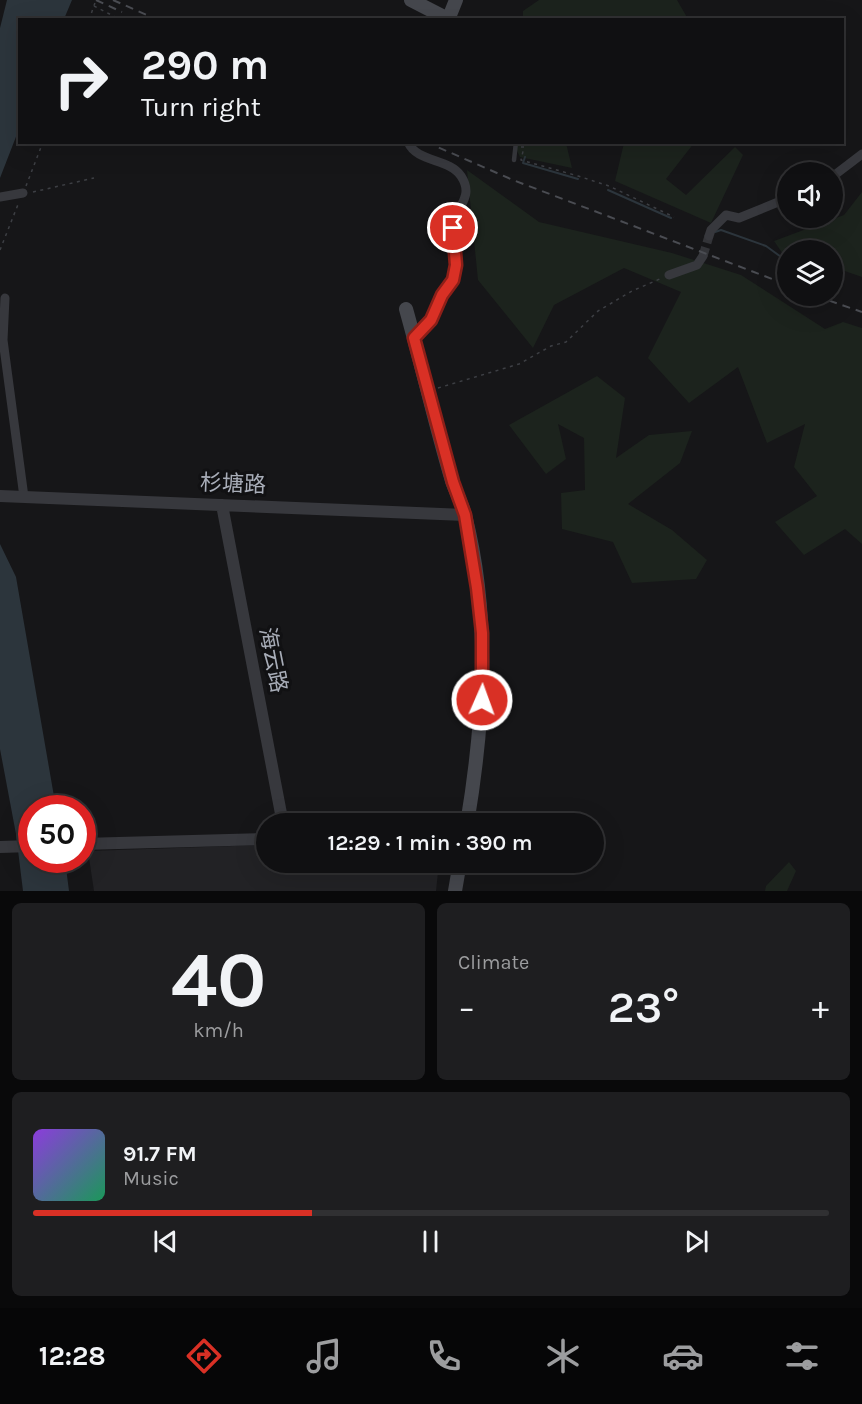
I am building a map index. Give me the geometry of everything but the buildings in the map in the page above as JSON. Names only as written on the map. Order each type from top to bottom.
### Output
[{"type":"main road","points":[[411,0],[446,18]]},
{"type":"main road","points":[[448,18],[456,0]]},
{"type":"main road","points":[[406,309],[453,482],[465,515],[477,588],[482,633],[483,676],[481,723],[469,813]]},
{"type":"main road","points":[[455,891],[458,873]]},
{"type":"street","points":[[409,144],[422,155],[460,174],[467,189],[464,203],[456,216],[453,228],[456,265],[453,280],[442,295],[431,320],[414,338]]},
{"type":"street","points":[[843,169],[862,154]]},
{"type":"street","points":[[0,197],[23,193]]},
{"type":"street","points":[[709,236],[711,230],[726,215],[739,218],[777,202]]},
{"type":"street","points":[[669,275],[697,264],[703,256]]},
{"type":"street","points":[[5,298],[3,340],[24,497]]},
{"type":"street","name":"杉塘路","points":[[0,496],[465,515]]},
{"type":"street","name":"海云路","points":[[222,505],[281,813]]},
{"type":"street","points":[[96,844],[256,838]]},
{"type":"lane","points":[[514,160],[517,144]]},
{"type":"path","points":[[90,18],[96,0]]},
{"type":"path","points":[[94,6],[117,18]]},
{"type":"path","points":[[517,144],[524,147],[521,160],[609,186],[674,217]]},
{"type":"path","points":[[23,193],[94,178]]},
{"type":"path","points":[[428,391],[519,364],[550,346],[566,342],[598,311],[632,291],[669,275]]},
{"type":"shaded area","points":[[7,0],[72,0],[64,18],[18,18],[18,132],[0,178],[0,28]]},
{"type":"shaded area","points":[[539,0],[677,0],[687,18],[523,18],[523,11]]},
{"type":"shaded area","points":[[514,144],[566,144],[572,168],[520,157]]},
{"type":"shaded area","points":[[624,144],[693,144],[666,179],[686,195],[735,147],[743,155],[711,223],[615,181]]},
{"type":"shaded area","points":[[467,170],[539,222],[672,253],[741,275],[777,298],[777,306],[789,306],[825,329],[843,322],[862,328],[862,544],[845,529],[804,555],[775,522],[817,496],[794,467],[805,424],[767,443],[738,367],[689,403],[648,358],[681,292],[624,268],[554,305],[533,348],[478,280]]},
{"type":"shaded area","points":[[862,192],[862,277],[843,270],[843,240],[777,240],[777,245],[774,241],[809,228],[843,228],[844,215]]},
{"type":"shaded area","points":[[597,376],[625,398],[616,458],[649,435],[692,431],[680,463],[628,504],[672,530],[707,560],[696,579],[632,583],[613,542],[562,529],[561,493],[585,490],[584,438],[558,424],[566,459],[546,474],[509,425]]},
{"type":"shaded area","points":[[0,544],[16,577],[54,795],[18,795],[18,850],[0,749]]},
{"type":"shaded area","points":[[256,845],[256,873],[438,873],[436,891],[94,891],[91,873],[96,873],[96,851]]},
{"type":"shaded area","points":[[789,862],[796,871],[787,891],[765,891],[766,886]]},
{"type":"shaded area","points":[[21,873],[67,873],[69,891],[23,891]]},
{"type":"waterway","points":[[525,157],[523,163],[578,179]]},
{"type":"waterway","points":[[608,190],[671,218]]},
{"type":"waterway","points":[[715,232],[721,230],[766,246],[777,254]]},
{"type":"tunnel","points":[[703,256],[709,236]]},
{"type":"railway","points":[[96,0],[122,12]]},
{"type":"railway","points":[[113,0],[154,18]]},
{"type":"railway","points":[[431,144],[513,180],[777,281]]},
{"type":"railway","points":[[843,305],[862,312]]},
{"type":"route","points":[[453,228],[456,265],[453,280],[442,295],[431,320],[414,338],[453,482],[465,515],[482,633],[482,700]]}]
